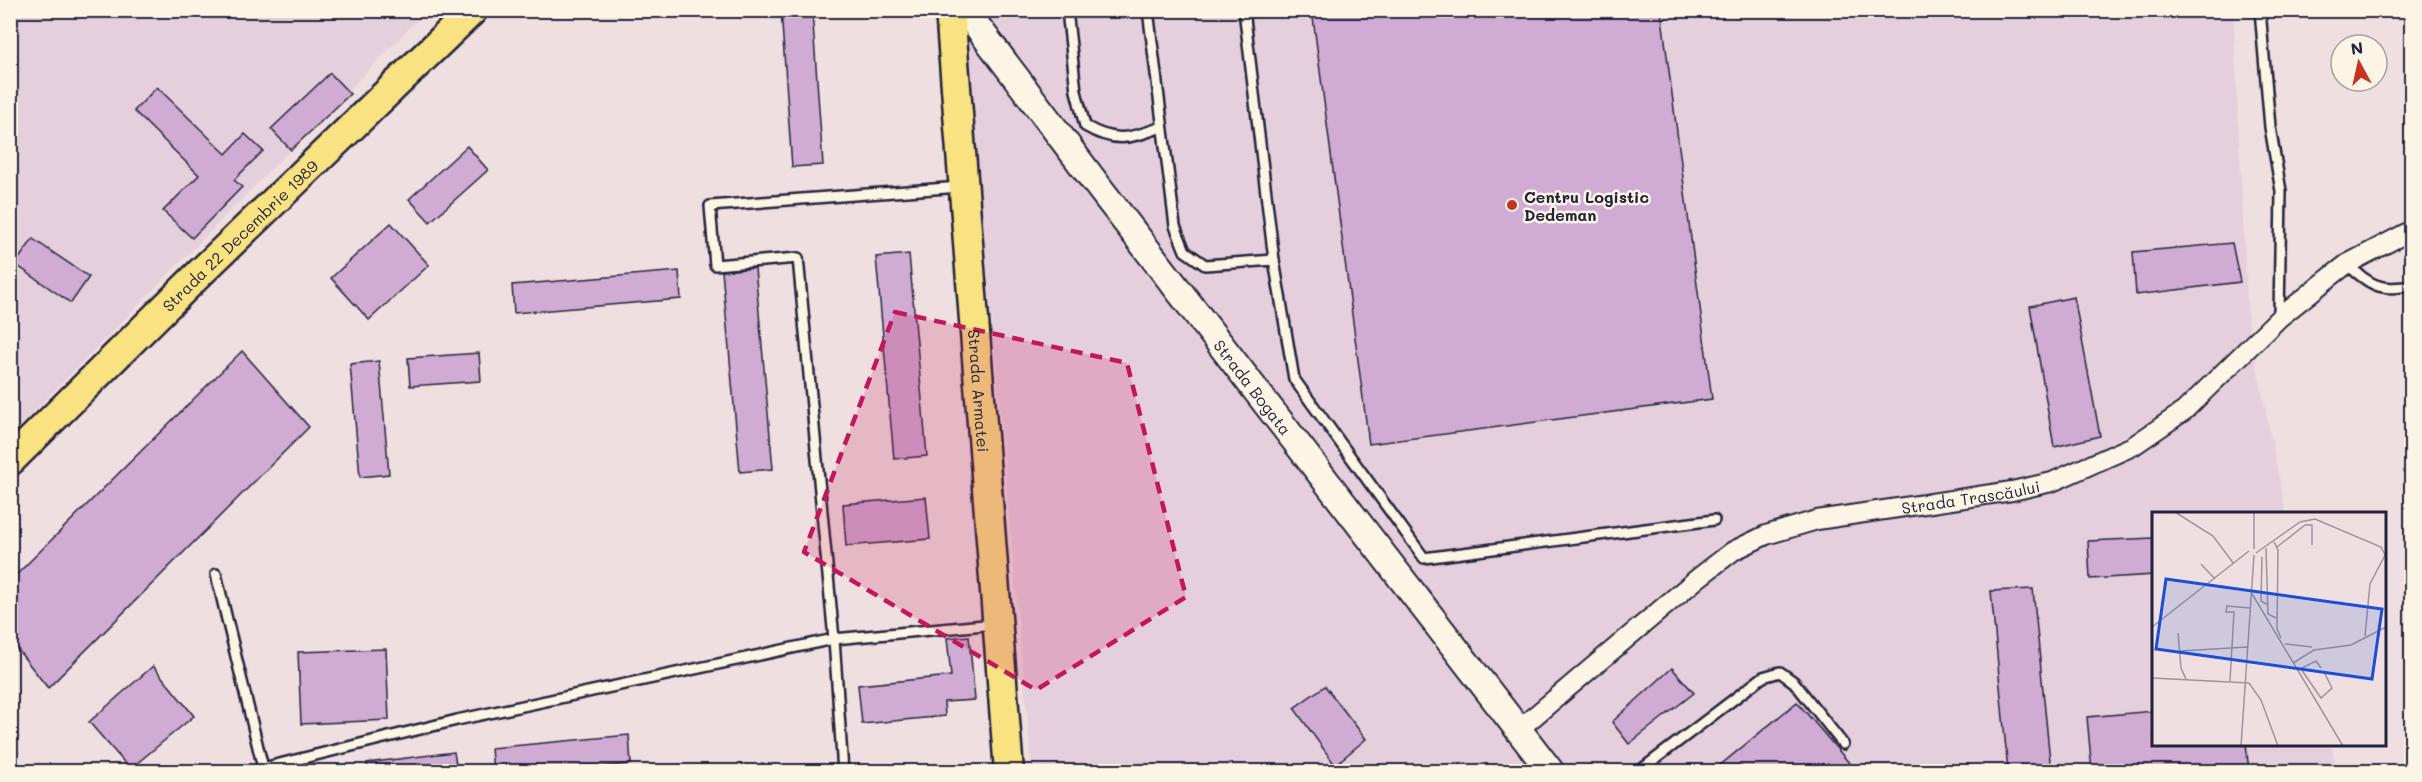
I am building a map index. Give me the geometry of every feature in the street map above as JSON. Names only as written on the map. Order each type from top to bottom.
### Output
[{"type":"main road","name":"Strada 22 Decembrie 1989","points":[[10,462],[201,272],[473,10]]},
{"type":"main road","name":"Strada Armatei","points":[[951,12],[1009,771]]},
{"type":"main road","name":"Strada Bogata","points":[[951,12],[964,13],[971,18],[1551,771]]},
{"type":"street","name":"Strada Trascăului","points":[[1518,730],[1733,551],[1766,535],[1817,520],[2012,491],[2052,482],[2133,446],[2184,411],[2279,318],[2347,264],[2412,230]]},
{"type":"lane","points":[[1067,10],[1076,91],[1085,126],[1103,136],[1132,138],[1162,127]]},
{"type":"lane","points":[[1148,10],[1175,226],[1185,251],[1205,265],[1274,260]]},
{"type":"lane","points":[[1244,10],[1274,260],[1294,379],[1424,558],[1714,520]]},
{"type":"lane","points":[[2260,10],[2270,127],[2281,191],[2279,318]]},
{"type":"lane","points":[[843,771],[834,639],[798,258],[715,265],[710,206],[964,186]]},
{"type":"lane","points":[[2347,264],[2367,283],[2382,286],[2412,285]]},
{"type":"lane","points":[[216,574],[264,770],[457,720],[834,639],[998,624]]},
{"type":"lane","points":[[1638,771],[1763,677],[1780,672],[1794,681],[1843,744]]},
{"type":"highlighted area","points":[[895,312],[1127,363],[1186,597],[1036,690],[804,552]]},
{"type":"shaded area","points":[[11,11],[426,11],[11,435]]},
{"type":"shaded area","points":[[964,11],[2233,11],[2248,322],[2286,512],[2152,512],[2152,746],[2331,746],[2337,771],[1032,771]]},
{"type":"building","points":[[781,10],[812,10],[823,165],[792,167]]},
{"type":"building","name":"Centru Logistic Dedeman","points":[[1312,10],[1661,10],[1712,399],[1369,444]]},
{"type":"building","points":[[330,73],[350,94],[291,150],[271,129]]},
{"type":"building","points":[[157,87],[226,154],[245,134],[263,151],[234,180],[242,187],[192,238],[163,211],[199,175],[134,111]]},
{"type":"building","points":[[467,146],[488,170],[430,222],[409,199]]},
{"type":"building","points":[[391,223],[429,265],[369,320],[331,278]]},
{"type":"building","points":[[33,239],[89,277],[71,303],[15,264]]},
{"type":"building","points":[[2232,243],[2240,282],[2136,295],[2133,252]]},
{"type":"building","points":[[909,254],[927,456],[894,459],[876,257]]},
{"type":"building","points":[[755,268],[773,469],[740,472],[722,271]]},
{"type":"building","points":[[679,271],[681,299],[514,313],[512,285]]},
{"type":"building","points":[[2074,297],[2100,436],[2054,447],[2030,306]]},
{"type":"building","points":[[242,351],[309,427],[48,688],[10,640],[10,581]]},
{"type":"building","points":[[479,353],[481,381],[410,386],[408,358]]},
{"type":"building","points":[[379,361],[389,474],[360,477],[350,364]]},
{"type":"building","points":[[926,497],[930,539],[846,546],[843,504]]},
{"type":"building","points":[[2152,538],[2152,575],[2090,579],[2088,541]]},
{"type":"building","points":[[2033,589],[2051,771],[2008,771],[1991,591]]},
{"type":"building","points":[[969,636],[975,700],[944,702],[945,716],[862,724],[858,685],[951,676],[947,638]]},
{"type":"building","points":[[386,649],[389,720],[301,724],[298,652]]},
{"type":"building","points":[[153,666],[194,716],[130,769],[89,722]]},
{"type":"building","points":[[1672,668],[1694,693],[1629,744],[1612,722]]},
{"type":"building","points":[[1325,686],[1366,739],[1335,765],[1294,708]]},
{"type":"building","points":[[1797,702],[1856,771],[1713,771]]},
{"type":"building","points":[[2152,711],[2152,746],[2246,746],[2249,771],[2092,771],[2087,717]]},
{"type":"building","points":[[629,735],[631,764],[551,771],[493,771],[491,748]]},
{"type":"building","points":[[454,752],[457,771],[368,771],[367,763]]},
{"type":"place","name":"Centru Logistic Dedeman","points":[[1512,205]]}]
